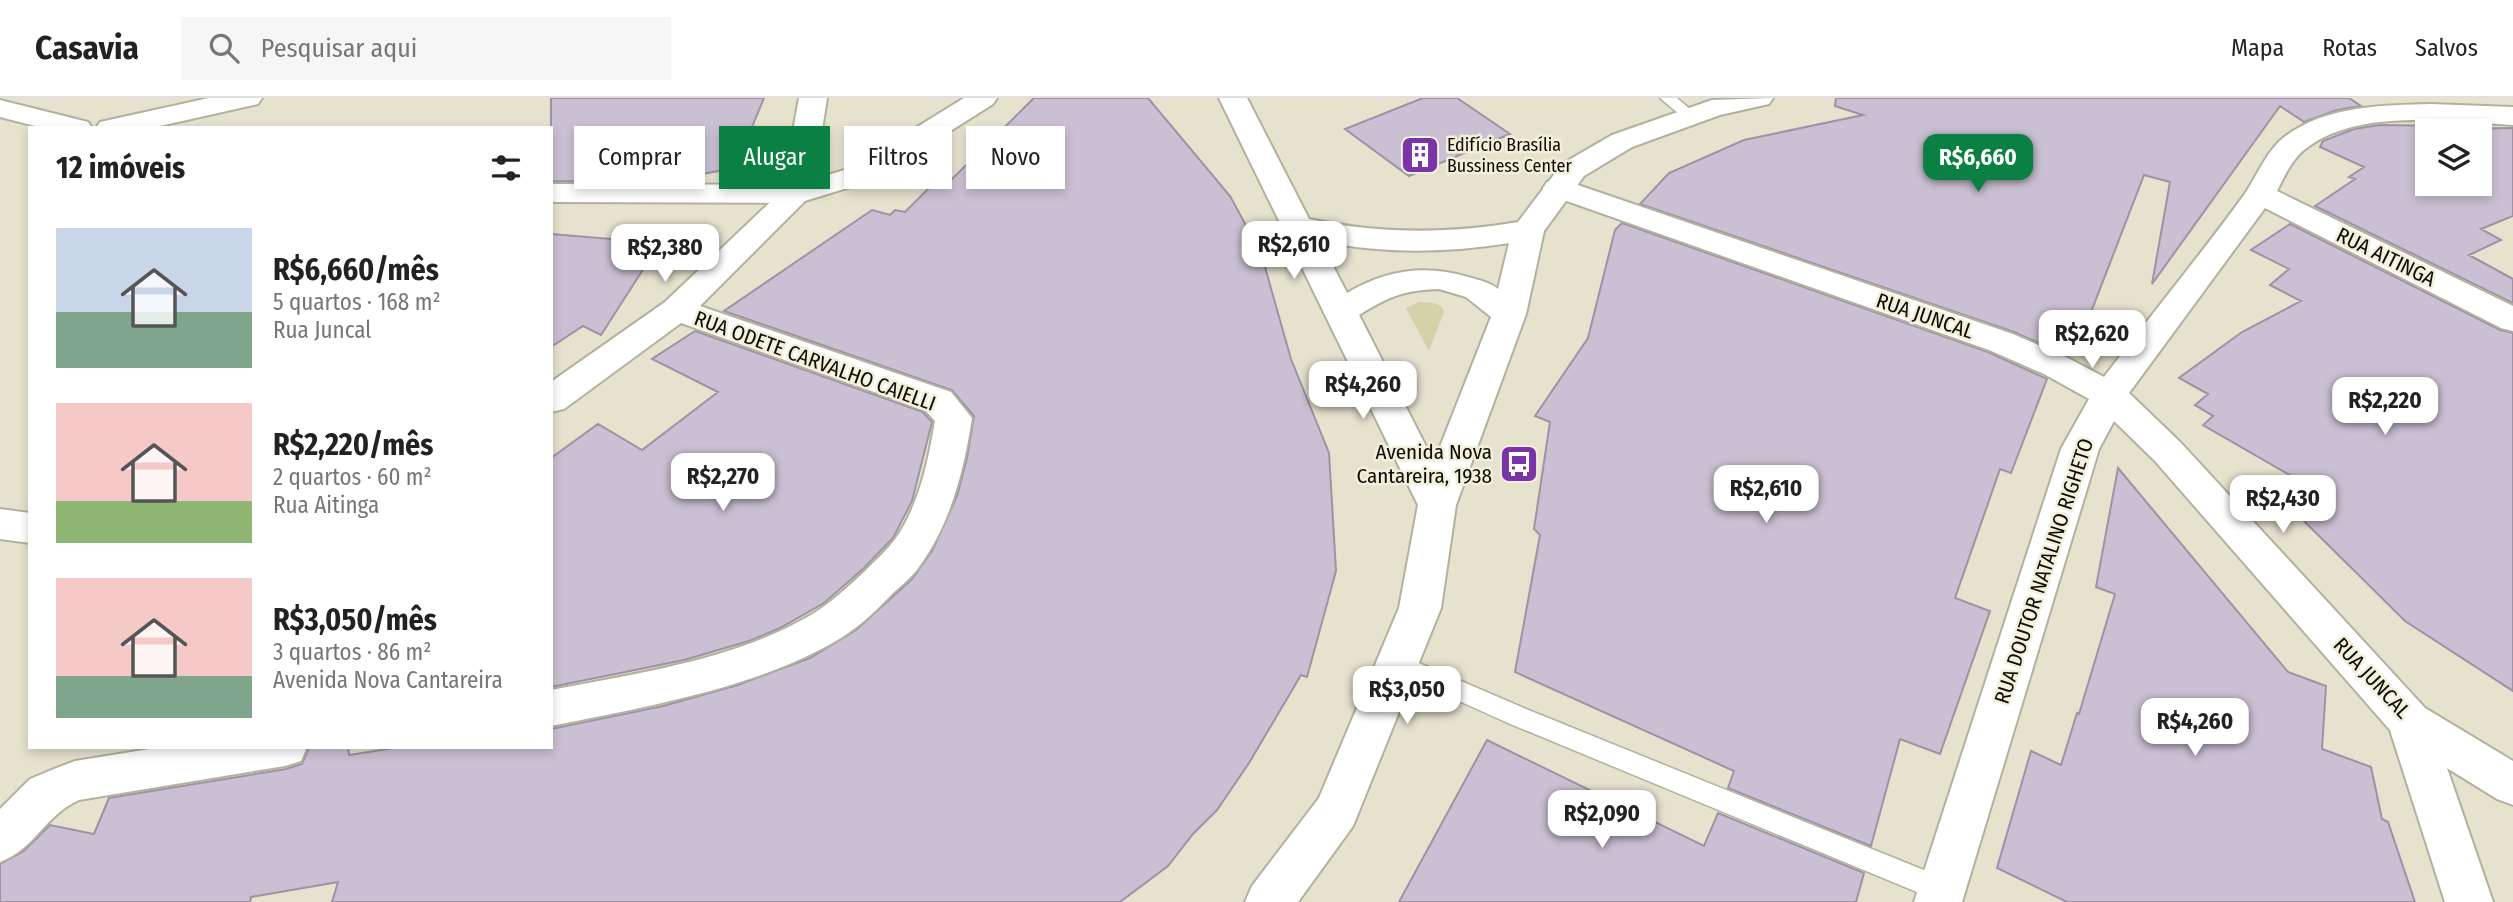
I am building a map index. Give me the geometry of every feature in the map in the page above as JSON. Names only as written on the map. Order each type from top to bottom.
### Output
[{"type":"street","points":[[119,126],[248,98]]},
{"type":"street","points":[[553,399],[677,310],[797,194],[813,98]]},
{"type":"street","points":[[553,193],[797,194],[862,174],[983,98]]},
{"type":"street","points":[[1233,98],[1437,505]]},
{"type":"street","points":[[1269,902],[1337,811],[1420,608],[1437,505],[1509,314],[1528,230],[1573,170],[1679,107],[1712,108],[1759,98]]},
{"type":"street","points":[[0,108],[70,126]]},
{"type":"street","name":"RUA DOUTOR NATALINO RIGHETO","points":[[1940,896],[2080,449],[2109,395],[2260,194],[2269,175],[2295,142],[2322,126],[2357,118],[2406,114],[2513,116]]},
{"type":"street","name":"RUA JUNCAL","points":[[1558,188],[2001,342],[2056,366],[2109,395],[2168,452],[2409,721],[2513,785]]},
{"type":"street","name":"RUA AITINGA","points":[[2260,194],[2513,320]]},
{"type":"street","points":[[1296,226],[1346,237],[1425,243],[1475,240],[1528,230]]},
{"type":"street","points":[[1339,312],[1377,289],[1410,280],[1440,279],[1478,290],[1509,314]]},
{"type":"street","name":"RUA ODETE CARVALHO CAIELLI","points":[[553,708],[690,677],[763,654],[817,631],[855,606],[908,554],[931,511],[949,450],[954,418],[938,401],[677,310]]},
{"type":"street","points":[[0,524],[28,528]]},
{"type":"street","points":[[2409,721],[2469,902]]},
{"type":"street","points":[[0,841],[46,793],[75,781],[273,749]]},
{"type":"lane","points":[[1398,663],[1940,896]]},
{"type":"shaded area","points":[[1419,302],[1434,303],[1442,307],[1444,312],[1429,351],[1406,308]]},
{"type":"building","points":[[551,98],[764,98],[752,126],[719,126],[719,171],[705,173],[705,126],[574,126],[574,181],[553,181]]},
{"type":"building","points":[[1034,98],[1148,98],[1230,196],[1261,253],[1291,359],[1329,453],[1336,571],[1307,677],[1301,675],[1249,763],[1217,810],[1193,834],[1168,866],[1120,902],[332,902],[338,882],[251,897],[250,902],[0,902],[0,864],[24,851],[50,825],[94,834],[109,798],[286,769],[302,764],[308,749],[348,749],[349,755],[387,749],[553,749],[553,729],[663,706],[738,685],[810,658],[856,630],[912,579],[932,551],[957,496],[974,416],[952,390],[724,311],[872,210],[890,215],[895,210],[905,212],[928,189],[952,189],[952,179],[966,165],[966,189],[1065,189],[1065,126],[1006,126]]},
{"type":"building","name":"Edifício Brasília Bussiness Center","points":[[1423,98],[1457,98],[1510,134],[1409,176],[1345,129]]},
{"type":"building","points":[[1836,98],[2349,98],[2361,106],[2337,110],[2304,122],[2280,106],[2152,284],[2170,182],[2144,175],[2076,351],[2060,344],[2057,351],[2014,332],[1640,204],[1669,173],[1744,140],[1863,115],[1835,106]]},
{"type":"building","points":[[2380,125],[2415,126],[2415,196],[2492,196],[2492,128],[2513,128],[2513,216],[2481,229],[2501,240],[2469,255],[2513,279],[2513,303],[2315,206],[2355,179],[2349,177],[2364,167],[2320,147],[2323,141],[2354,129]]},
{"type":"building","points":[[1622,223],[1988,352],[2047,379],[2011,473],[2000,469],[1955,598],[1990,611],[1940,754],[1900,739],[1871,846],[1728,788],[1734,771],[1515,672],[1540,535],[1534,529],[1550,422],[1535,416],[1588,338],[1615,230]]},
{"type":"building","points":[[2290,224],[2500,330],[2513,333],[2513,691],[2405,621],[2301,518],[2324,507],[2297,488],[2305,484],[2203,425],[2213,416],[2195,405],[2208,394],[2179,378],[2242,332],[2301,301],[2270,285],[2289,269],[2251,250]]},
{"type":"building","points":[[553,234],[660,243],[601,335],[583,326],[553,346]]},
{"type":"building","points":[[695,331],[923,412],[932,422],[912,501],[893,538],[863,569],[824,603],[780,628],[749,641],[684,660],[553,687],[553,457],[598,424],[642,450],[718,392],[652,359]]},
{"type":"building","points":[[2118,468],[2288,672],[2326,686],[2322,749],[2371,767],[2382,819],[2388,822],[2415,902],[2067,902],[1997,868],[2031,751],[2061,765],[2077,713],[2079,714],[2115,594],[2096,587]]},
{"type":"building","points":[[1487,740],[1704,846],[1718,813],[1864,873],[1856,902],[1399,902]]},
{"type":"place","name":"Edifício Brasília Bussiness Center","points":[[1420,155]]},
{"type":"place","name":"Avenida Nova Cantareira, 1938","points":[[1519,464]]}]
